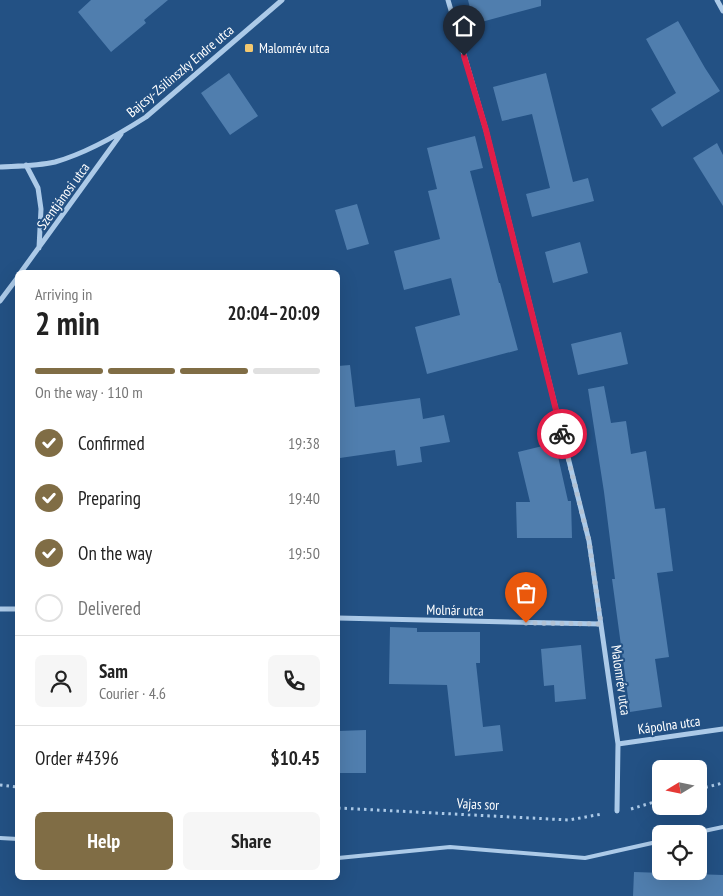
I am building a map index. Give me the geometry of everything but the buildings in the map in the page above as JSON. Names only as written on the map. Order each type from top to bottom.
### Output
[{"type":"street","name":"Bajcsy-Zsilinszky Endre utca","points":[[0,167],[62,159],[88,150],[123,132],[146,117],[282,0]]},
{"type":"street","name":"Malomrév utca","points":[[448,0],[486,130],[589,541],[618,744],[617,811]]},
{"type":"street","points":[[717,0],[723,11]]},
{"type":"street","name":"Szentjánosi utca","points":[[22,270],[123,132]]},
{"type":"street","points":[[26,165],[38,188],[41,209],[39,248]]},
{"type":"street","points":[[0,301],[15,281]]},
{"type":"street","points":[[0,609],[15,609]]},
{"type":"street","name":"Molnár utca","points":[[340,618],[601,624]]},
{"type":"street","name":"Kápolna utca","points":[[618,744],[723,729]]},
{"type":"lane","points":[[707,830],[723,827]]},
{"type":"lane","points":[[0,838],[15,839]]},
{"type":"lane","points":[[340,858],[450,847],[585,858],[652,843]]},
{"type":"path","points":[[708,787],[723,783]]},
{"type":"path","points":[[0,785],[15,786]]},
{"type":"path","name":"Vajas sor","points":[[340,808],[569,820],[652,802]]},
{"type":"way so far","points":[[526,623],[601,624],[589,541],[562,434]]},
{"type":"place","name":"Malomrév utca","points":[[249,48]]},
{"type":"route","points":[[464,56],[486,130],[562,434]]}]
